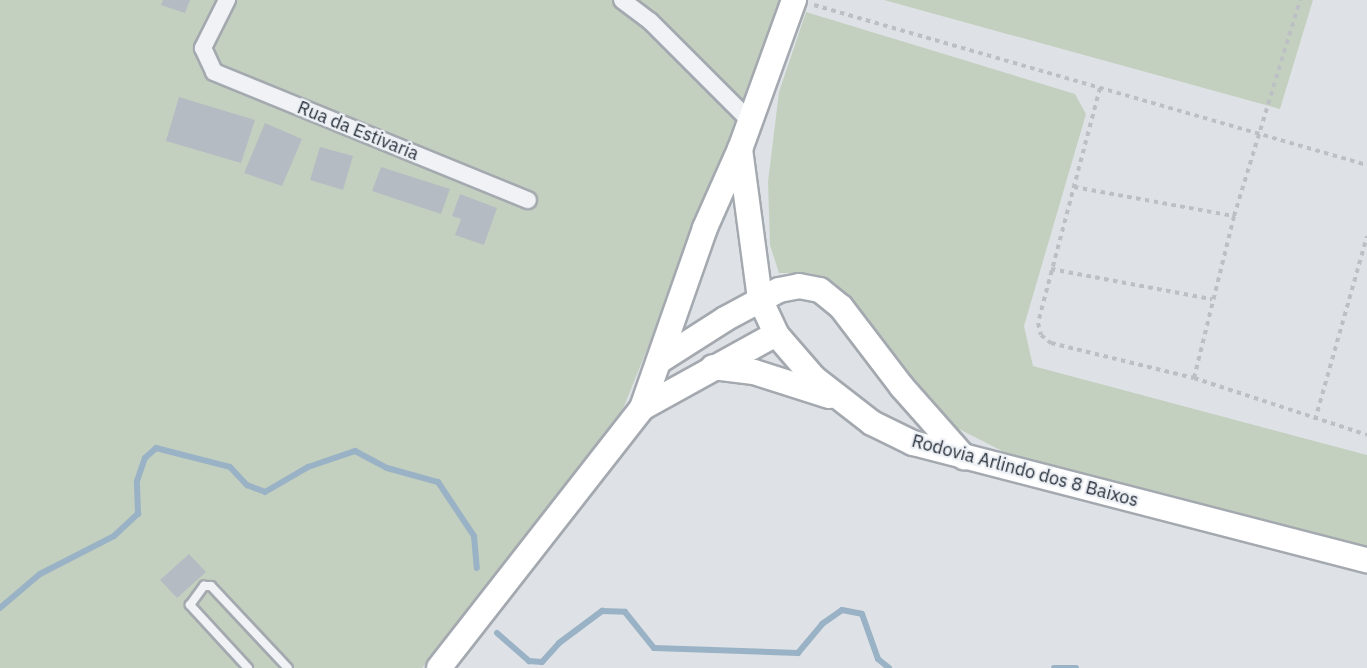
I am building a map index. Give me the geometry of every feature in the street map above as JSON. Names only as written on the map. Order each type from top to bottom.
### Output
[{"type":"main road","name":"Rodovia Arlindo dos 8 Baixos","points":[[801,2],[749,120],[740,149],[760,299],[776,334],[836,398],[895,435],[966,459],[1367,560]]},
{"type":"main road","points":[[439,668],[487,610],[642,408],[661,360],[705,228],[740,149]]},
{"type":"main road","points":[[661,360],[760,299],[799,286],[820,290],[832,297],[917,405],[966,459]]},
{"type":"main road","points":[[642,408],[712,367],[776,334]]},
{"type":"main road","points":[[712,367],[754,372],[836,398]]},
{"type":"street","name":"Rua da Estivaria","points":[[227,0],[203,48],[214,72],[528,200]]},
{"type":"street","points":[[622,0],[650,21],[749,120]]},
{"type":"lane","points":[[248,668],[190,604],[204,586],[211,586],[288,668]]},
{"type":"path","points":[[1194,378],[1234,216],[1300,0]]},
{"type":"path","points":[[801,2],[1367,165]]},
{"type":"path","points":[[1100,88],[1038,323],[1046,340],[1194,378],[1315,420],[1367,435]]},
{"type":"path","points":[[1074,187],[1234,216]]},
{"type":"path","points":[[1315,420],[1367,236]]},
{"type":"path","points":[[1051,269],[1212,298]]},
{"type":"green space","points":[[0,0],[789,0],[618,421],[503,574],[422,668],[0,668]]},
{"type":"green space","points":[[884,0],[1313,0],[1280,109]]},
{"type":"green space","points":[[806,12],[1075,94],[1086,114],[1024,326],[1033,366],[1367,455],[1367,551],[1014,457],[957,428],[918,393],[860,308],[835,283],[809,273],[779,273],[770,245],[768,182],[779,92]]},
{"type":"building","points":[[163,0],[190,0],[185,13],[161,5]]},
{"type":"building","points":[[179,97],[255,120],[241,163],[166,141]]},
{"type":"building","points":[[265,123],[302,139],[282,186],[244,173]]},
{"type":"building","points":[[320,147],[353,156],[343,190],[310,180]]},
{"type":"building","points":[[381,167],[450,189],[441,214],[372,191]]},
{"type":"building","points":[[460,194],[497,208],[484,245],[455,235],[461,219],[452,216]]},
{"type":"building","points":[[189,554],[206,572],[177,598],[160,580]]},
{"type":"waterway","points":[[0,608],[40,574],[114,536],[138,514],[137,481],[145,458],[156,448],[230,467],[247,485],[265,492],[308,467],[355,451],[387,468],[438,482],[474,536],[477,568]]},
{"type":"waterway","points":[[497,633],[529,661],[542,662],[559,643],[602,611],[625,612],[654,648],[798,653],[822,624],[842,610],[862,614],[878,659],[889,668]]},
{"type":"waterway","points":[[1054,668],[1076,668]]}]
